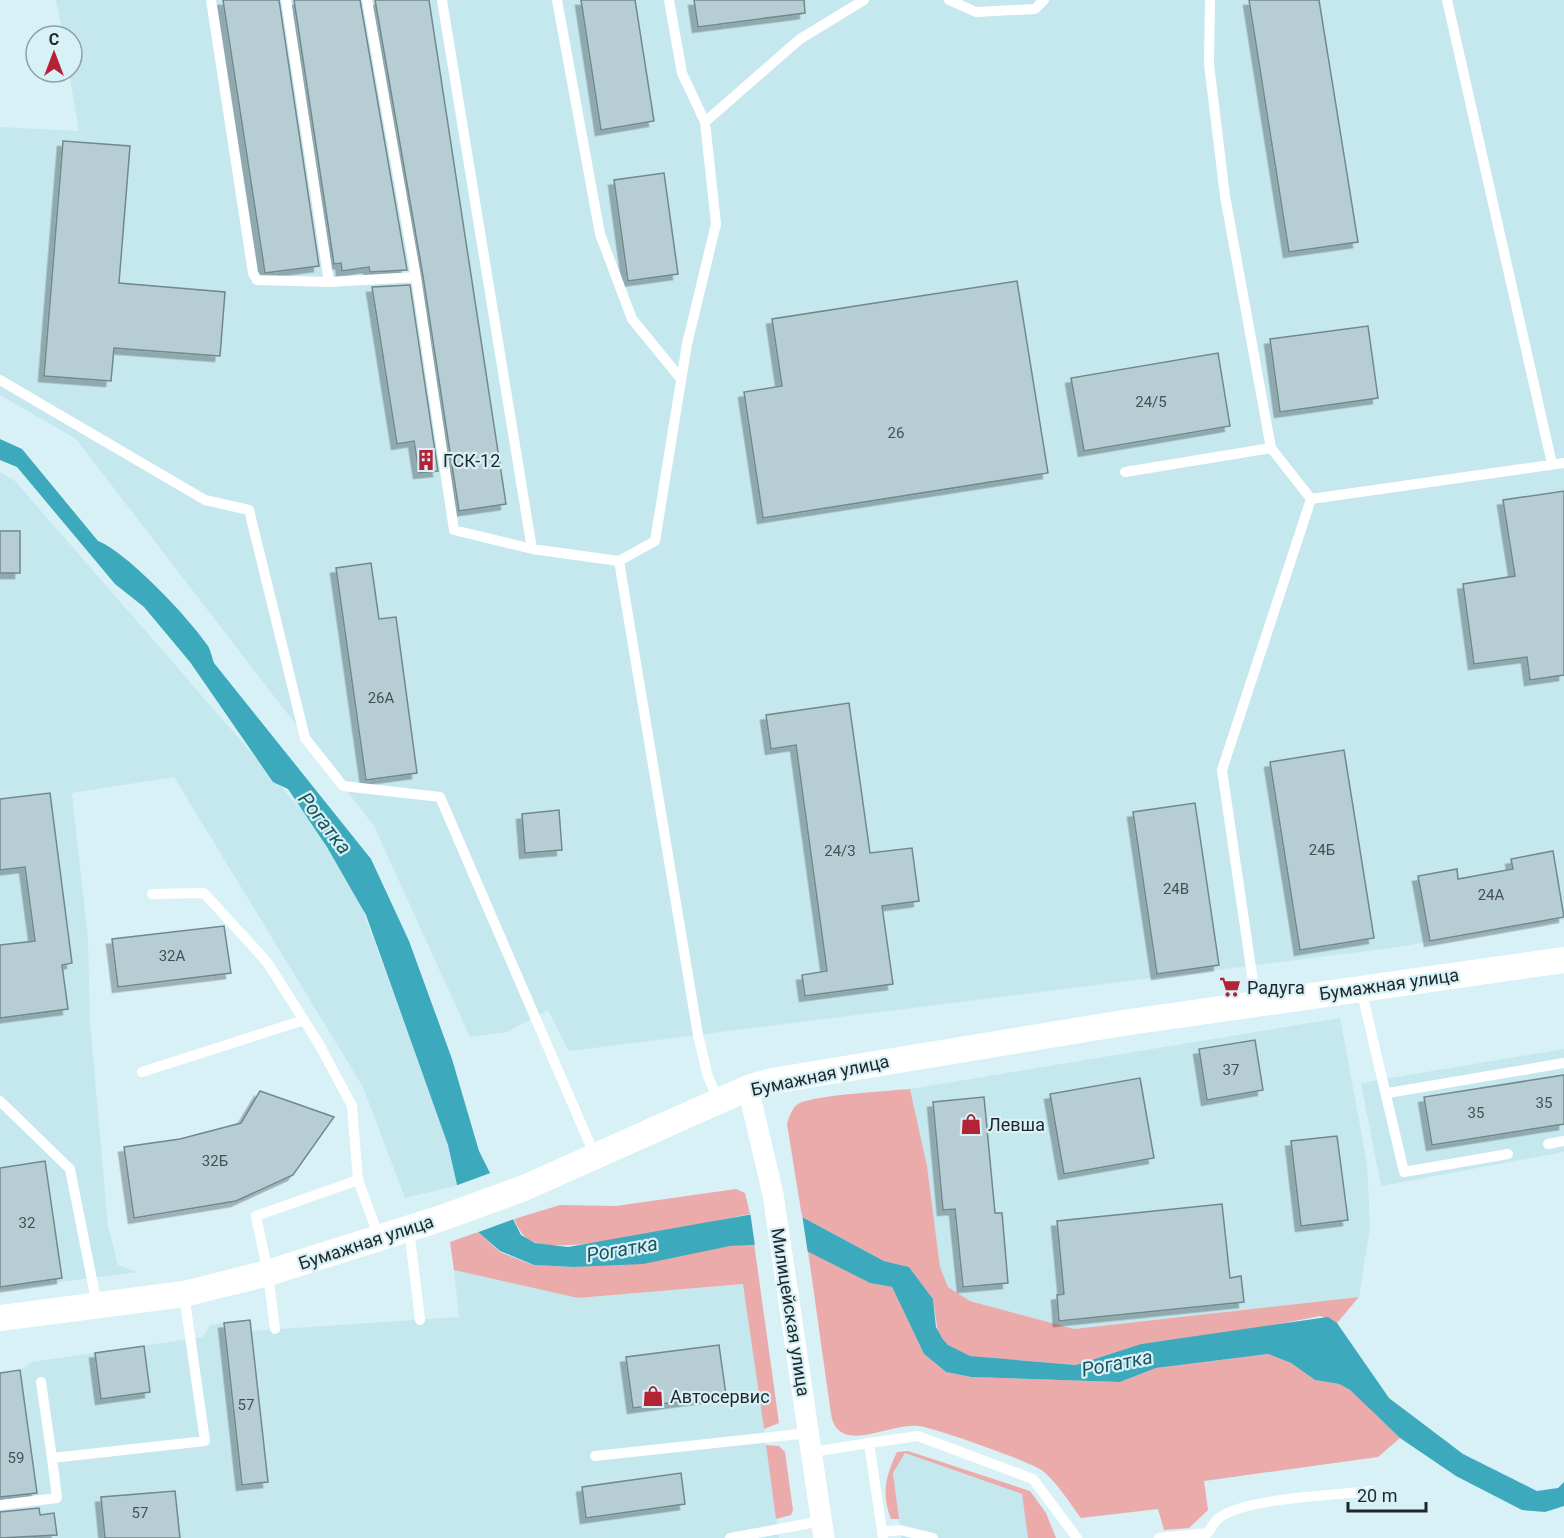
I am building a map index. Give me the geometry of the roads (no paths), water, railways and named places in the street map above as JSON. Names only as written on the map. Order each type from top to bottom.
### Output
[{"type":"street","name":"Бумажная улица","points":[[0,1318],[184,1294],[268,1273],[441,1218],[524,1188],[748,1088],[772,1081],[911,1056],[1256,1002],[1564,960]]},
{"type":"street","name":"Милицейская улица","points":[[748,1088],[773,1194],[823,1530]]},
{"type":"lane","points":[[211,0],[253,273],[258,280],[329,282],[416,277]]},
{"type":"lane","points":[[286,0],[329,282]]},
{"type":"lane","points":[[367,0],[416,277],[454,530],[532,549],[619,561],[655,542],[681,379],[716,224],[705,122],[682,73],[669,0]]},
{"type":"lane","points":[[442,0],[532,549]]},
{"type":"lane","points":[[557,0],[600,234],[632,319],[681,379]]},
{"type":"lane","points":[[705,122],[800,39],[864,0]]},
{"type":"lane","points":[[949,0],[976,12],[1035,9],[1044,0]]},
{"type":"lane","points":[[1210,0],[1209,64],[1225,196],[1271,448],[1311,499]]},
{"type":"lane","points":[[1447,0],[1552,464]]},
{"type":"lane","points":[[0,380],[205,500],[249,510],[305,738],[343,786],[440,796],[595,1156]]},
{"type":"lane","points":[[1125,472],[1271,448]]},
{"type":"lane","points":[[1311,499],[1564,463]]},
{"type":"lane","points":[[1256,1002],[1222,770],[1311,499]]},
{"type":"lane","points":[[619,561],[698,1035],[708,1077],[719,1101]]},
{"type":"lane","points":[[152,894],[204,893],[267,962],[304,1020],[352,1106],[358,1180],[380,1238]]},
{"type":"lane","points":[[1361,988],[1388,1092],[1404,1172],[1508,1154]]},
{"type":"lane","points":[[142,1072],[304,1020]]},
{"type":"lane","points":[[1388,1092],[1564,1063]]},
{"type":"lane","points":[[0,1101],[70,1169],[97,1305]]},
{"type":"lane","points":[[1548,1144],[1564,1141]]},
{"type":"lane","points":[[275,1329],[268,1273],[256,1216],[358,1180]]},
{"type":"lane","points":[[409,1228],[420,1320]]},
{"type":"lane","points":[[52,1458],[205,1442],[184,1294]]},
{"type":"lane","points":[[0,1505],[57,1498],[41,1382]]},
{"type":"lane","points":[[595,1456],[810,1443],[868,1443],[918,1436],[1026,1476],[1040,1485],[1077,1538]]},
{"type":"lane","points":[[868,1443],[883,1535],[900,1530],[933,1538]]},
{"type":"lane","points":[[1159,1538],[1208,1536],[1217,1519],[1233,1510],[1281,1501],[1371,1491]]},
{"type":"lane","points":[[730,1538],[823,1530]]},
{"type":"water","name":"Рогатка","points":[[0,439],[22,449],[98,541],[111,548],[141,572],[187,620],[208,646],[214,663],[371,859],[409,941],[452,1059],[479,1151],[521,1235],[535,1243],[568,1247],[759,1213],[802,1217],[884,1261],[909,1267],[933,1299],[936,1327],[942,1338],[948,1345],[970,1356],[1076,1365],[1141,1344],[1328,1317],[1337,1323],[1389,1398],[1463,1454],[1537,1491],[1558,1488],[1564,1482],[1564,1506],[1545,1512],[1522,1510],[1456,1476],[1400,1438],[1350,1390],[1339,1384],[1315,1380],[1291,1363],[1268,1354],[1156,1368],[1120,1382],[971,1377],[946,1372],[924,1354],[892,1287],[870,1283],[791,1243],[730,1246],[643,1264],[573,1267],[534,1265],[500,1251],[478,1232],[458,1189],[448,1145],[366,915],[327,847],[288,789],[273,782],[190,662],[144,607],[115,584],[17,467],[0,460]]},
{"type":"place","name":"ГСК-12","points":[[426,460]]},
{"type":"place","name":"Радуга","points":[[1230,987]]},
{"type":"place","name":"Левша","points":[[971,1124]]},
{"type":"place","name":"Автосервис","points":[[653,1396]]}]
